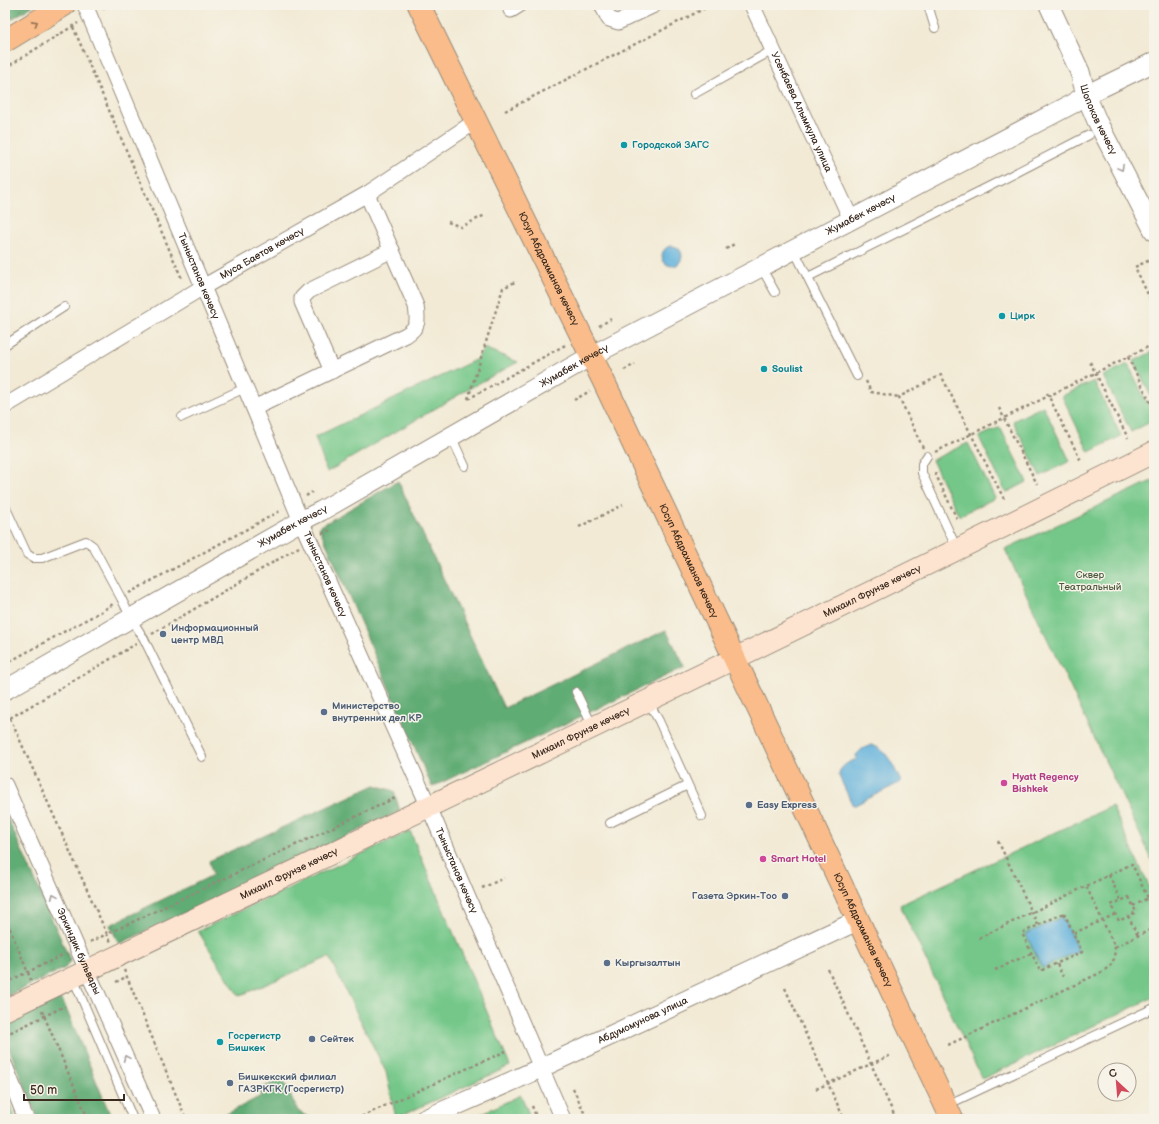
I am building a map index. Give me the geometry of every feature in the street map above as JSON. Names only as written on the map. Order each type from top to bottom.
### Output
[{"type":"main road","points":[[5,40],[64,5]]},
{"type":"main road","name":"Юсуп Абдрахманов көчөсү","points":[[419,5],[591,356],[949,1112]]},
{"type":"main road","name":"Михаил Фрунзе көчөсү","points":[[5,1010],[735,659],[1154,452]]},
{"type":"street","name":"Тыныстанов көчөсү","points":[[85,5],[301,520],[429,807],[563,1119]]},
{"type":"street","points":[[602,5],[609,19],[618,22],[654,5]]},
{"type":"street","name":"Усенбаева Алымкула улица","points":[[752,5],[851,219]]},
{"type":"street","name":"Шопоков көчөсү","points":[[1049,5],[1080,72],[1086,95],[1097,121],[1154,231]]},
{"type":"street","name":"Жумабек көчөсү","points":[[5,690],[591,356],[1086,95],[1154,62]]},
{"type":"street","name":"Муса Баетов көчөсү","points":[[5,406],[203,287],[367,194],[476,121]]},
{"type":"street","points":[[254,408],[406,335],[413,331],[416,326],[418,319],[416,306],[367,194]]},
{"type":"street","points":[[332,371],[302,302],[302,298],[308,291],[392,250]]},
{"type":"street","name":"Эркиндик бульвары","points":[[5,784],[80,974],[153,1119]]},
{"type":"street","name":"Абдумомунова улица","points":[[425,1119],[859,920]]},
{"type":"street","points":[[5,1066],[26,1119]]},
{"type":"lane","points":[[928,5],[935,28]]},
{"type":"lane","points":[[694,94],[773,50]]},
{"type":"lane","points":[[808,277],[953,205],[1089,134]]},
{"type":"lane","points":[[794,250],[857,376]]},
{"type":"lane","points":[[761,267],[775,292]]},
{"type":"lane","points":[[5,345],[64,307]]},
{"type":"lane","points":[[182,417],[246,388]]},
{"type":"lane","points":[[451,436],[464,466]]},
{"type":"lane","points":[[927,456],[922,464],[922,473],[957,550]]},
{"type":"lane","points":[[5,506],[27,554],[33,558],[42,558],[86,541],[93,546],[131,618],[144,639],[202,757]]},
{"type":"lane","points":[[576,692],[593,727]]},
{"type":"lane","points":[[648,700],[702,816]]},
{"type":"lane","points":[[610,823],[688,785]]},
{"type":"lane","points":[[80,974],[133,1119]]},
{"type":"lane","points":[[949,1112],[1154,1008]]},
{"type":"path","points":[[101,10],[109,5]]},
{"type":"path","points":[[505,111],[711,5]]},
{"type":"path","points":[[5,68],[82,21]]},
{"type":"path","points":[[72,27],[182,279]]},
{"type":"path","points":[[448,222],[461,227],[485,215]]},
{"type":"path","points":[[726,249],[736,242]]},
{"type":"path","points":[[1154,258],[1135,266],[1154,307]]},
{"type":"path","points":[[517,281],[503,288],[486,334],[468,399],[569,342]]},
{"type":"path","points":[[599,326],[612,319]]},
{"type":"path","points":[[899,397],[927,456],[1154,344]]},
{"type":"path","points":[[1128,357],[1154,410]]},
{"type":"path","points":[[1090,362],[1128,438]]},
{"type":"path","points":[[624,370],[635,364]]},
{"type":"path","points":[[866,380],[871,392],[899,397],[942,375],[1004,499]]},
{"type":"path","points":[[574,400],[592,389]]},
{"type":"path","points":[[1047,393],[1081,461]]},
{"type":"path","points":[[999,408],[1037,484]]},
{"type":"path","points":[[933,469],[958,521]]},
{"type":"path","points":[[306,496],[312,492]]},
{"type":"path","points":[[579,527],[623,505]]},
{"type":"path","points":[[5,664],[104,610],[121,598],[285,509]]},
{"type":"path","points":[[320,535],[330,530]]},
{"type":"path","points":[[5,707],[112,945]]},
{"type":"path","points":[[84,945],[397,797]]},
{"type":"path","points":[[998,841],[1038,925]]},
{"type":"path","points":[[979,938],[1132,864],[1154,911]]},
{"type":"path","points":[[1109,875],[1121,900]]},
{"type":"path","points":[[482,888],[504,878]]},
{"type":"path","points":[[948,1044],[1102,972],[1110,966],[1114,959],[1115,947],[1086,886]]},
{"type":"path","points":[[1129,897],[1133,906],[1136,912],[1119,921],[1111,905],[1129,897]]},
{"type":"path","points":[[1133,906],[1148,898]]},
{"type":"path","points":[[1064,913],[1082,952],[1040,971],[1022,933],[1038,925],[1064,913]]},
{"type":"path","points":[[1074,934],[1116,914]]},
{"type":"path","points":[[1128,916],[1138,936]]},
{"type":"path","points":[[5,917],[32,984]]},
{"type":"path","points":[[1115,947],[1154,928]]},
{"type":"path","points":[[5,983],[67,953]]},
{"type":"path","points":[[995,970],[1032,953]]},
{"type":"path","points":[[1057,964],[1063,977]]},
{"type":"path","points":[[828,969],[896,1119]]},
{"type":"path","points":[[116,982],[126,976],[186,1119]]},
{"type":"path","points":[[785,988],[844,1119]]},
{"type":"path","points":[[40,1005],[88,1119]]},
{"type":"path","points":[[5,1035],[65,1006]]},
{"type":"path","points":[[356,1119],[506,1051]]},
{"type":"path","points":[[816,1089],[891,1055]]},
{"type":"path","points":[[573,1088],[587,1119]]},
{"type":"path","points":[[532,1106],[537,1119]]},
{"type":"path","points":[[514,1114],[514,1119]]},
{"type":"green space","points":[[5,5],[34,5],[5,23]]},
{"type":"green space","points":[[484,348],[518,362],[472,387],[327,472],[315,437],[477,359]]},
{"type":"green space","points":[[1154,351],[1154,403],[1134,361]]},
{"type":"green space","points":[[1128,364],[1154,417],[1154,420],[1131,432],[1103,376]]},
{"type":"green space","points":[[1094,381],[1121,436],[1089,452],[1062,396]]},
{"type":"green space","points":[[1043,406],[1070,461],[1040,476],[1013,421]]},
{"type":"green space","points":[[1000,427],[1027,482],[1006,493],[979,437]]},
{"type":"green space","points":[[968,443],[995,498],[959,516],[932,460]]},
{"type":"green space","name":"Сквер Театральный","points":[[1154,480],[1154,864],[1005,549]]},
{"type":"green space","points":[[398,481],[504,708],[666,630],[685,667],[432,787],[319,527]]},
{"type":"green space","points":[[375,785],[394,791],[400,811],[119,944],[110,925],[213,875],[209,861]]},
{"type":"green space","points":[[1112,806],[1154,897],[1154,997],[982,1079],[900,905]]},
{"type":"green space","points":[[5,812],[70,960],[65,968],[5,997]]},
{"type":"green space","points":[[410,831],[510,1066],[396,1118],[386,1072],[329,957],[239,996],[198,931]]},
{"type":"green space","points":[[56,998],[62,1000],[65,1006],[112,1119],[38,1119],[5,1039],[5,1022]]},
{"type":"green space","points":[[283,1079],[298,1111],[311,1119],[221,1119],[223,1116],[261,1096],[259,1089]]},
{"type":"green space","points":[[5,1093],[16,1119],[5,1119]]},
{"type":"green space","points":[[521,1095],[531,1119],[470,1119]]},
{"type":"water","points":[[672,246],[679,249],[682,256],[679,263],[672,266],[665,263],[662,256],[665,249]]},
{"type":"water","points":[[871,745],[882,750],[893,765],[901,782],[853,806],[839,773],[845,765],[857,759],[856,755],[862,749]]},
{"type":"water","points":[[1062,917],[1078,951],[1042,968],[1026,934]]},
{"type":"place","name":"Городской ЗАГС","points":[[624,145]]},
{"type":"place","name":"Цирк","points":[[1002,316]]},
{"type":"place","name":"Soulist","points":[[764,369]]},
{"type":"place","name":"Информационный центр МВД","points":[[163,634]]},
{"type":"place","name":"Министерство внутренних дел КР","points":[[324,712]]},
{"type":"place","name":"Hyatt Regency Bishkek","points":[[1004,783]]},
{"type":"place","name":"Easy Express","points":[[749,805]]},
{"type":"place","name":"Smart Hotel","points":[[763,859]]},
{"type":"place","name":"Газета Эркин-Тоо","points":[[785,896]]},
{"type":"place","name":"Кыргызалтын","points":[[607,963]]},
{"type":"place","name":"Сейтек","points":[[312,1039]]},
{"type":"place","name":"Госрегистр Бишкек","points":[[220,1042]]},
{"type":"place","name":"Бишкекский филиал ГАЗРКГК (Госрегистр)","points":[[230,1083]]}]
